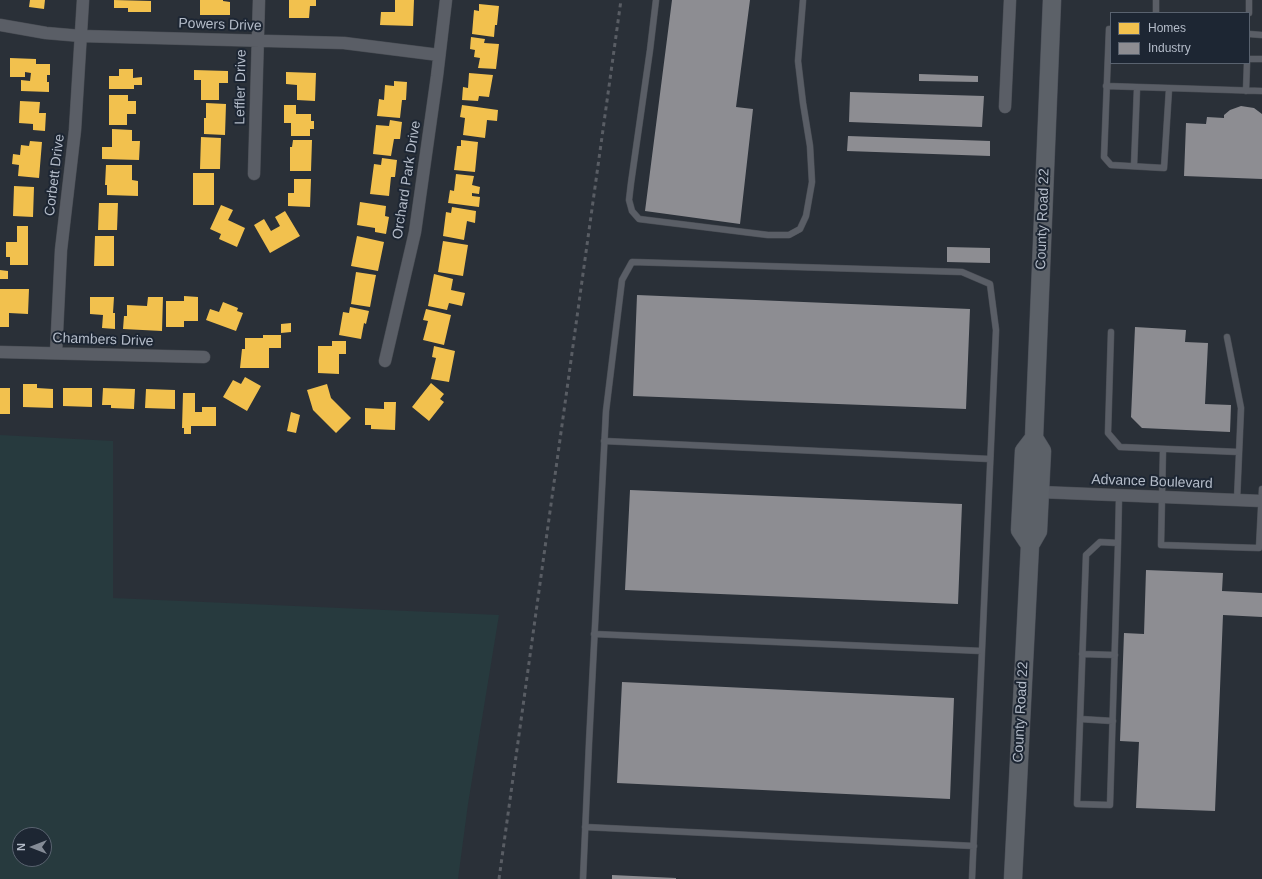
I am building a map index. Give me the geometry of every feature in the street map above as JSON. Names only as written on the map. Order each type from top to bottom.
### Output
[{"type":"main road","name":"County Road 22","points":[[1013,879],[1030,545],[1038,531],[1042,451],[1034,438],[1052,0]]},
{"type":"main road","name":"County Road 22","points":[[1030,545],[1020,530],[1024,451],[1034,438]]},
{"type":"street","name":"Corbett Drive","points":[[56,353],[61,250],[75,130],[83,0]]},
{"type":"street","name":"Leffler Drive","points":[[254,174],[259,0]]},
{"type":"street","name":"Orchard Park Drive","points":[[385,362],[415,232],[435,92],[446,0]]},
{"type":"street","points":[[1005,107],[1010,0]]},
{"type":"street","name":"Powers Drive","points":[[0,25],[46,33],[81,36],[344,43],[439,55]]},
{"type":"street","name":"Chambers Drive","points":[[0,352],[204,357]]},
{"type":"street","name":"Advance Boulevard","points":[[1040,492],[1237,500],[1262,497]]},
{"type":"lane","points":[[656,0],[629,200],[632,211],[639,219],[768,235],[789,235],[800,229],[806,216],[812,182],[810,146],[798,61],[803,0]]},
{"type":"lane","points":[[1156,0],[1156,12]]},
{"type":"lane","points":[[1249,0],[1249,12]]},
{"type":"lane","points":[[1110,29],[1106,86],[1104,157],[1111,165],[1164,168],[1169,89]]},
{"type":"lane","points":[[1250,34],[1262,35]]},
{"type":"lane","points":[[1250,59],[1262,59]]},
{"type":"lane","points":[[1246,91],[1247,64]]},
{"type":"lane","points":[[1106,86],[1262,91]]},
{"type":"lane","points":[[1134,166],[1137,88]]},
{"type":"lane","points":[[583,879],[606,411],[622,280],[632,262],[962,272],[990,284],[996,330],[972,879]]},
{"type":"lane","points":[[1112,332],[1108,433],[1120,447],[1239,452]]},
{"type":"lane","points":[[1226,337],[1241,408],[1237,500]]},
{"type":"lane","points":[[604,441],[990,459]]},
{"type":"lane","points":[[1163,449],[1161,545],[1260,548],[1262,497]]},
{"type":"lane","points":[[1118,542],[1100,542],[1086,555],[1077,804],[1110,804],[1112,721],[1118,542],[1119,496]]},
{"type":"lane","points":[[594,634],[982,651]]},
{"type":"lane","points":[[1082,654],[1114,655]]},
{"type":"lane","points":[[1080,720],[1112,721]]},
{"type":"lane","points":[[585,827],[974,846]]},
{"type":"green space","points":[[0,435],[113,441],[113,598],[499,615],[468,804],[458,879],[0,879]]},
{"type":"building: Homes","points":[[30,0],[45,0],[44,9],[29,7]]},
{"type":"building: Homes","points":[[114,0],[151,1],[151,12],[128,12],[128,8],[114,8]]},
{"type":"building: Homes","points":[[200,0],[223,0],[230,2],[230,15],[200,15]]},
{"type":"building: Homes","points":[[289,0],[316,0],[316,6],[310,6],[309,18],[289,18]]},
{"type":"building: Homes","points":[[395,0],[414,0],[413,26],[380,25],[381,12],[395,12]]},
{"type":"building: Homes","points":[[479,4],[499,6],[494,37],[472,34],[474,10],[479,11]]},
{"type":"building: Homes","points":[[471,37],[485,39],[484,43],[499,44],[496,69],[478,68],[480,58],[474,57],[475,50],[470,49]]},
{"type":"building: Homes","points":[[10,58],[36,59],[36,64],[50,64],[50,75],[47,75],[49,92],[21,91],[21,80],[30,81],[31,73],[25,72],[25,77],[10,77]]},
{"type":"building: Homes","points":[[119,69],[133,69],[133,78],[142,77],[142,85],[134,85],[134,89],[109,89],[109,76],[119,76]]},
{"type":"building: Homes","points":[[194,70],[228,71],[228,83],[219,83],[219,100],[201,100],[201,80],[194,80]]},
{"type":"building: Homes","points":[[286,72],[316,73],[315,101],[297,100],[297,85],[286,84]]},
{"type":"building: Homes","points":[[469,73],[493,75],[489,97],[479,96],[478,101],[462,100],[463,87],[468,88]]},
{"type":"building: Homes","points":[[394,81],[407,82],[406,100],[402,100],[400,118],[377,116],[379,99],[384,100],[385,85],[394,86]]},
{"type":"building: Homes","points":[[109,95],[128,95],[128,101],[136,101],[136,114],[127,114],[127,125],[109,125]]},
{"type":"building: Homes","points":[[20,101],[40,102],[39,113],[46,113],[45,131],[33,130],[33,124],[19,123]]},
{"type":"building: Homes","points":[[206,103],[226,104],[225,135],[204,134]]},
{"type":"building: Homes","points":[[284,105],[296,105],[296,114],[311,114],[311,121],[314,121],[314,129],[310,129],[310,136],[291,136],[291,123],[284,123]]},
{"type":"building: Homes","points":[[462,105],[498,110],[497,121],[487,120],[485,138],[463,135],[465,118],[460,117]]},
{"type":"building: Homes","points":[[390,120],[402,122],[400,139],[394,139],[391,156],[373,154],[376,125],[389,126]]},
{"type":"building: Homes","points":[[112,129],[132,130],[132,141],[140,141],[139,160],[102,159],[102,147],[112,147]]},
{"type":"building: Homes","points":[[201,137],[221,138],[220,169],[200,169]]},
{"type":"building: Homes","points":[[293,140],[312,140],[311,171],[290,171],[290,147],[292,147]]},
{"type":"building: Homes","points":[[461,140],[478,142],[475,172],[454,170],[457,146],[461,146]]},
{"type":"building: Homes","points":[[30,141],[42,142],[39,178],[18,176],[19,165],[12,164],[13,154],[20,155],[21,145],[29,146]]},
{"type":"building: Homes","points":[[382,158],[397,160],[395,177],[391,177],[389,196],[370,194],[374,164],[381,165]]},
{"type":"building: Homes","points":[[106,165],[132,165],[132,180],[138,181],[138,196],[107,195],[107,185],[105,185]]},
{"type":"building: Homes","points":[[193,173],[214,173],[214,205],[193,205]]},
{"type":"building: Homes","points":[[456,174],[474,176],[472,185],[480,187],[479,194],[472,193],[472,196],[480,197],[479,207],[448,203],[450,190],[454,191]]},
{"type":"building: Homes","points":[[294,179],[311,179],[310,207],[288,206],[288,193],[294,193]]},
{"type":"building: Homes","points":[[14,186],[34,187],[33,217],[13,216]]},
{"type":"building: Homes","points":[[360,202],[386,206],[385,216],[389,217],[386,234],[375,232],[375,228],[357,225]]},
{"type":"building: Homes","points":[[99,203],[118,203],[117,230],[98,230]]},
{"type":"building: Homes","points":[[221,205],[233,210],[228,220],[245,228],[237,247],[219,239],[221,234],[210,229]]},
{"type":"building: Homes","points":[[452,207],[476,211],[475,223],[467,221],[464,240],[443,236],[446,212],[451,213]]},
{"type":"building: Homes","points":[[285,211],[300,236],[270,253],[254,225],[264,219],[271,231],[280,226],[275,217]]},
{"type":"building: Homes","points":[[17,226],[28,226],[28,265],[10,265],[10,257],[6,257],[6,242],[17,242]]},
{"type":"building: Homes","points":[[95,236],[114,236],[114,266],[94,266]]},
{"type":"building: Homes","points":[[357,236],[384,242],[378,271],[351,266]]},
{"type":"building: Homes","points":[[443,241],[468,245],[463,276],[438,272]]},
{"type":"building: Homes","points":[[0,270],[8,271],[8,279],[0,279]]},
{"type":"building: Homes","points":[[356,272],[376,275],[370,307],[351,304]]},
{"type":"building: Homes","points":[[434,274],[453,279],[451,290],[465,293],[462,306],[449,303],[447,310],[428,306]]},
{"type":"building: Homes","points":[[0,289],[29,289],[28,314],[9,313],[9,327],[0,327]]},
{"type":"building: Homes","points":[[184,296],[198,297],[198,321],[184,321],[184,327],[166,327],[166,301],[184,301]]},
{"type":"building: Homes","points":[[90,297],[114,297],[113,313],[115,313],[115,329],[102,328],[103,315],[90,314]]},
{"type":"building: Homes","points":[[148,297],[163,297],[162,331],[123,329],[124,316],[127,316],[127,305],[147,306]]},
{"type":"building: Homes","points":[[223,302],[238,308],[237,311],[243,313],[236,331],[206,320],[210,309],[219,312]]},
{"type":"building: Homes","points":[[350,307],[369,311],[366,324],[364,323],[361,339],[339,335],[343,312],[349,313]]},
{"type":"building: Homes","points":[[426,309],[451,315],[444,345],[423,340],[428,321],[423,320]]},
{"type":"building: Homes","points":[[291,323],[291,332],[281,333],[281,324]]},
{"type":"building: Homes","points":[[263,335],[281,335],[281,348],[269,348],[269,368],[240,368],[242,349],[245,349],[245,338],[263,338]]},
{"type":"building: Homes","points":[[332,341],[346,341],[346,354],[339,354],[339,374],[318,373],[318,346],[332,346]]},
{"type":"building: Homes","points":[[434,346],[455,351],[449,382],[431,379],[436,358],[432,357]]},
{"type":"building: Homes","points":[[245,377],[261,386],[247,411],[223,397],[233,380],[241,384]]},
{"type":"building: Homes","points":[[431,383],[444,394],[440,399],[444,402],[429,421],[412,407]]},
{"type":"building: Homes","points":[[23,384],[37,384],[37,388],[53,389],[53,408],[23,407]]},
{"type":"building: Homes","points":[[327,384],[331,398],[351,418],[336,433],[313,410],[307,390]]},
{"type":"building: Homes","points":[[0,388],[10,388],[10,414],[0,414]]},
{"type":"building: Homes","points":[[63,388],[92,388],[92,407],[63,406]]},
{"type":"building: Homes","points":[[103,388],[135,389],[134,409],[111,408],[111,405],[102,405]]},
{"type":"building: Homes","points":[[146,389],[175,390],[175,409],[145,408]]},
{"type":"building: Homes","points":[[183,393],[195,393],[195,412],[202,412],[202,407],[216,407],[216,426],[191,426],[191,434],[184,434],[184,428],[182,428]]},
{"type":"building: Homes","points":[[384,402],[396,402],[395,430],[371,429],[371,425],[365,425],[365,408],[384,409]]},
{"type":"building: Homes","points":[[291,412],[300,415],[296,433],[287,431]]},
{"type":"building: Industry","points":[[672,0],[750,0],[736,107],[753,109],[740,224],[645,211]]},
{"type":"building: Industry","points":[[919,74],[978,76],[978,82],[919,81]]},
{"type":"building: Industry","points":[[850,92],[984,96],[982,127],[849,122]]},
{"type":"building: Industry","points":[[1241,106],[1254,108],[1262,114],[1262,179],[1184,176],[1186,123],[1206,124],[1207,117],[1224,118],[1224,115],[1230,110]]},
{"type":"building: Industry","points":[[848,136],[990,141],[990,156],[847,151]]},
{"type":"building: Industry","points":[[947,247],[990,248],[990,263],[947,262]]},
{"type":"building: Industry","points":[[637,295],[970,309],[966,409],[633,396]]},
{"type":"building: Industry","points":[[1135,327],[1186,330],[1185,342],[1208,343],[1205,404],[1231,405],[1230,432],[1142,428],[1131,417]]},
{"type":"building: Industry","points":[[630,490],[962,504],[958,604],[625,590]]},
{"type":"building: Industry","points":[[1146,570],[1223,573],[1222,591],[1262,593],[1262,617],[1223,615],[1215,811],[1136,808],[1139,742],[1120,741],[1124,633],[1144,634]]},
{"type":"building: Industry","points":[[622,682],[954,698],[950,799],[617,783]]},
{"type":"building: Industry","points":[[612,875],[676,878],[676,879],[612,879]]},
{"type":"railway","points":[[499,879],[621,0]]}]
